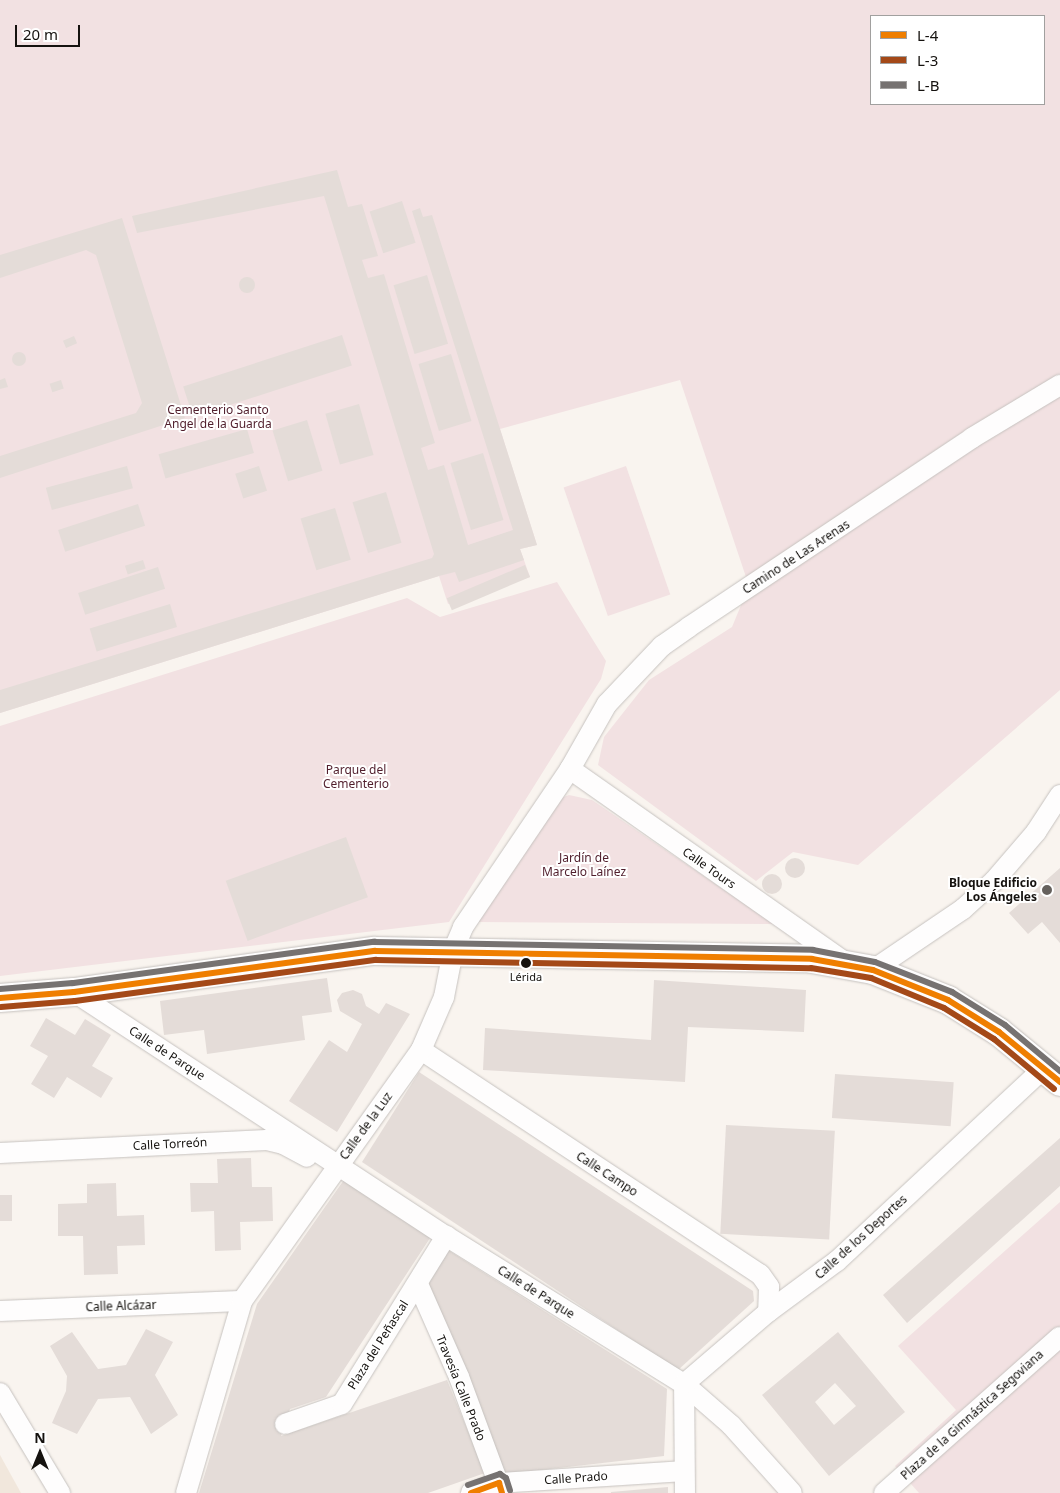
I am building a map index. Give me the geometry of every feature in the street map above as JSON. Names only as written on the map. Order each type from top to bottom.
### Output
[{"type":"street","name":"Camino de Las Arenas","points":[[570,769],[607,704],[662,646],[942,458],[1060,385]]},
{"type":"street","name":"Calle Tours","points":[[570,769],[750,897],[861,967]]},
{"type":"street","name":"Calle de la Luz","points":[[186,1493],[242,1301],[421,1050],[444,997],[453,951],[463,927],[570,769]]},
{"type":"street","points":[[861,967],[963,909],[994,881],[1036,832],[1060,795]]},
{"type":"street","points":[[0,998],[74,992],[375,951],[765,956],[861,967],[948,1000],[1052,1074]]},
{"type":"street","name":"Calle de Parque","points":[[74,992],[261,1114],[336,1167],[684,1384],[731,1425],[792,1493]]},
{"type":"street","name":"Calle Campo","points":[[421,1050],[760,1274],[769,1287],[768,1312]]},
{"type":"street","name":"Calle de los Deportes","points":[[684,1384],[768,1312],[837,1262],[1052,1074]]},
{"type":"street","points":[[258,1140],[261,1114]]},
{"type":"street","name":"Calle Torreón","points":[[0,1153],[258,1140],[283,1144],[336,1167]]},
{"type":"street","name":"Plaza del Peñascal","points":[[285,1424],[342,1404],[446,1236]]},
{"type":"street","name":"Travesía Calle Prado","points":[[418,1284],[459,1377],[500,1488]]},
{"type":"street","name":"Calle Alcázar","points":[[0,1311],[242,1301]]},
{"type":"street","name":"Plaza de la Gimnástica Segoviana","points":[[884,1493],[1060,1337]]},
{"type":"street","points":[[684,1384],[683,1471],[685,1493]]},
{"type":"street","points":[[0,1393],[60,1493]]},
{"type":"street","name":"Calle Prado","points":[[471,1493],[500,1488],[683,1471]]},
{"type":"shaded area","points":[[0,1455],[21,1493],[0,1493]]},
{"type":"green space","name":"Cementerio Santo Angel de la Guarda","points":[[0,0],[1060,0],[1060,690],[858,865],[793,852],[756,881],[598,765],[604,737],[649,680],[732,627],[749,586],[680,380],[500,429],[537,545],[520,549],[530,577],[448,604],[439,576],[0,713]]},
{"type":"green space","points":[[626,466],[670,595],[608,616],[564,487]]},
{"type":"green space","name":"Parque del Cementerio","points":[[557,582],[606,661],[601,679],[449,922],[0,976],[0,726],[407,598],[440,617]]},
{"type":"green space","name":"Jardín de Marcelo Laínez","points":[[569,795],[592,800],[774,924],[478,922],[556,800]]},
{"type":"green space","points":[[1060,1202],[1060,1493],[919,1493],[895,1466],[956,1410],[898,1346]]},
{"type":"building","points":[[337,170],[348,207],[362,204],[378,256],[362,260],[368,278],[384,274],[435,443],[421,448],[428,470],[444,465],[468,545],[513,530],[412,211],[420,208],[423,217],[432,215],[537,545],[520,549],[524,560],[459,582],[455,572],[439,576],[0,713],[0,690],[432,558],[434,554],[324,196],[137,233],[132,216]]},
{"type":"building","points":[[402,201],[416,243],[383,253],[370,212]]},
{"type":"building","points":[[122,218],[185,418],[0,478],[0,456],[136,413],[142,403],[96,255],[86,250],[0,278],[0,255]]},
{"type":"building","points":[[427,275],[448,344],[415,354],[394,285]]},
{"type":"building","points":[[247,277],[255,285],[247,293],[239,285]]},
{"type":"building","points":[[342,335],[352,365],[193,417],[183,387]]},
{"type":"building","points":[[74,336],[77,343],[66,348],[63,341]]},
{"type":"building","points":[[16,352],[22,352],[26,359],[22,366],[16,366],[12,362],[12,356]]},
{"type":"building","points":[[451,354],[471,421],[439,431],[418,364]]},
{"type":"building","points":[[5,378],[8,387],[0,389],[0,380]]},
{"type":"building","points":[[61,380],[64,389],[52,392],[50,384]]},
{"type":"building","points":[[359,404],[374,455],[340,465],[325,414]]},
{"type":"building","points":[[307,420],[322,471],[288,481],[273,431]]},
{"type":"building","points":[[247,429],[254,453],[165,478],[159,454]]},
{"type":"building","points":[[483,453],[503,520],[471,530],[450,463]]},
{"type":"building","points":[[127,466],[133,488],[52,510],[46,488]]},
{"type":"building","points":[[259,466],[267,491],[243,498],[235,474]]},
{"type":"building","points":[[386,492],[401,543],[368,553],[353,502]]},
{"type":"building","points":[[138,504],[145,526],[65,552],[58,530]]},
{"type":"building","points":[[335,508],[351,560],[316,570],[301,519]]},
{"type":"building","points":[[143,560],[146,569],[128,574],[125,566]]},
{"type":"building","points":[[525,565],[530,577],[452,610],[447,598]]},
{"type":"building","points":[[158,567],[165,589],[85,615],[78,593]]},
{"type":"building","points":[[170,604],[177,627],[97,652],[90,629]]},
{"type":"building","points":[[346,837],[368,897],[248,941],[226,881]]},
{"type":"building","points":[[795,858],[802,861],[805,868],[802,875],[795,878],[788,875],[785,868],[788,861]]},
{"type":"building","name":"Bloque Edificio Los Ángeles","points":[[1060,868],[1060,943],[1042,922],[1028,934],[1009,913]]},
{"type":"building","points":[[772,874],[779,877],[782,884],[779,891],[772,894],[765,891],[762,884],[765,877]]},
{"type":"building","points":[[327,978],[332,1012],[302,1016],[305,1040],[207,1054],[204,1030],[164,1035],[160,1001]]},
{"type":"building","points":[[654,980],[806,990],[804,1032],[688,1027],[685,1082],[483,1070],[485,1028],[651,1040]]},
{"type":"building","points":[[353,990],[362,994],[366,1006],[379,1014],[386,1003],[410,1014],[337,1132],[289,1101],[329,1040],[347,1052],[362,1024],[340,1011],[337,1000],[342,993]]},
{"type":"building","points":[[46,1018],[75,1035],[85,1019],[111,1035],[92,1066],[113,1078],[101,1098],[67,1077],[54,1098],[31,1084],[48,1056],[30,1046]]},
{"type":"building","points":[[419,1072],[753,1291],[754,1301],[678,1370],[362,1162]]},
{"type":"building","points":[[835,1074],[954,1082],[951,1126],[832,1118]]},
{"type":"building","points":[[726,1125],[835,1131],[829,1240],[720,1234]]},
{"type":"building","points":[[1060,1138],[1060,1186],[907,1323],[883,1295]]},
{"type":"building","points":[[251,1158],[252,1187],[272,1187],[273,1221],[240,1222],[241,1250],[215,1251],[214,1211],[191,1212],[190,1183],[218,1183],[217,1159]]},
{"type":"building","points":[[346,1177],[432,1235],[326,1397],[290,1409],[281,1436],[447,1380],[485,1473],[428,1493],[199,1493],[257,1304]]},
{"type":"building","points":[[116,1183],[117,1216],[144,1215],[145,1245],[117,1246],[118,1274],[84,1275],[83,1236],[58,1236],[58,1204],[87,1203],[87,1184]]},
{"type":"building","points":[[0,1195],[12,1195],[12,1221],[0,1221]]},
{"type":"building","points":[[448,1250],[667,1389],[664,1456],[505,1474],[427,1286]]},
{"type":"building","points":[[146,1329],[173,1342],[155,1375],[178,1415],[151,1434],[130,1397],[98,1399],[77,1434],[52,1423],[66,1391],[67,1376],[50,1346],[72,1332],[98,1369],[126,1365]]},
{"type":"building","points":[[838,1332],[905,1412],[829,1476],[762,1395]],"holes":[[[835,1383],[856,1406],[834,1425],[815,1402]]]},
{"type":"building","points":[[668,1487],[668,1493],[611,1493],[611,1492]]},
{"type":"transit line","name":"L-B","points":[[0,989],[73,983],[374,942],[813,950],[875,962],[952,992],[1005,1025],[1060,1071]]},
{"type":"transit line","name":"L-4","points":[[0,998],[74,992],[375,951],[812,959],[873,970],[948,1000],[999,1032],[1060,1082]]},
{"type":"transit line","name":"L-3","points":[[1,1007],[75,1001],[376,960],[811,968],[871,978],[944,1008],[994,1039],[1054,1089]]},
{"type":"transit line","name":"L-B","points":[[468,1485],[500,1474],[506,1478],[510,1490]]},
{"type":"transit line","name":"L-4","points":[[471,1493],[499,1483],[502,1493]]},
{"type":"place","name":"Bloque Edificio Los Ángeles","points":[[1047,890]]},
{"type":"place","name":"Lérida","points":[[526,963]]}]
